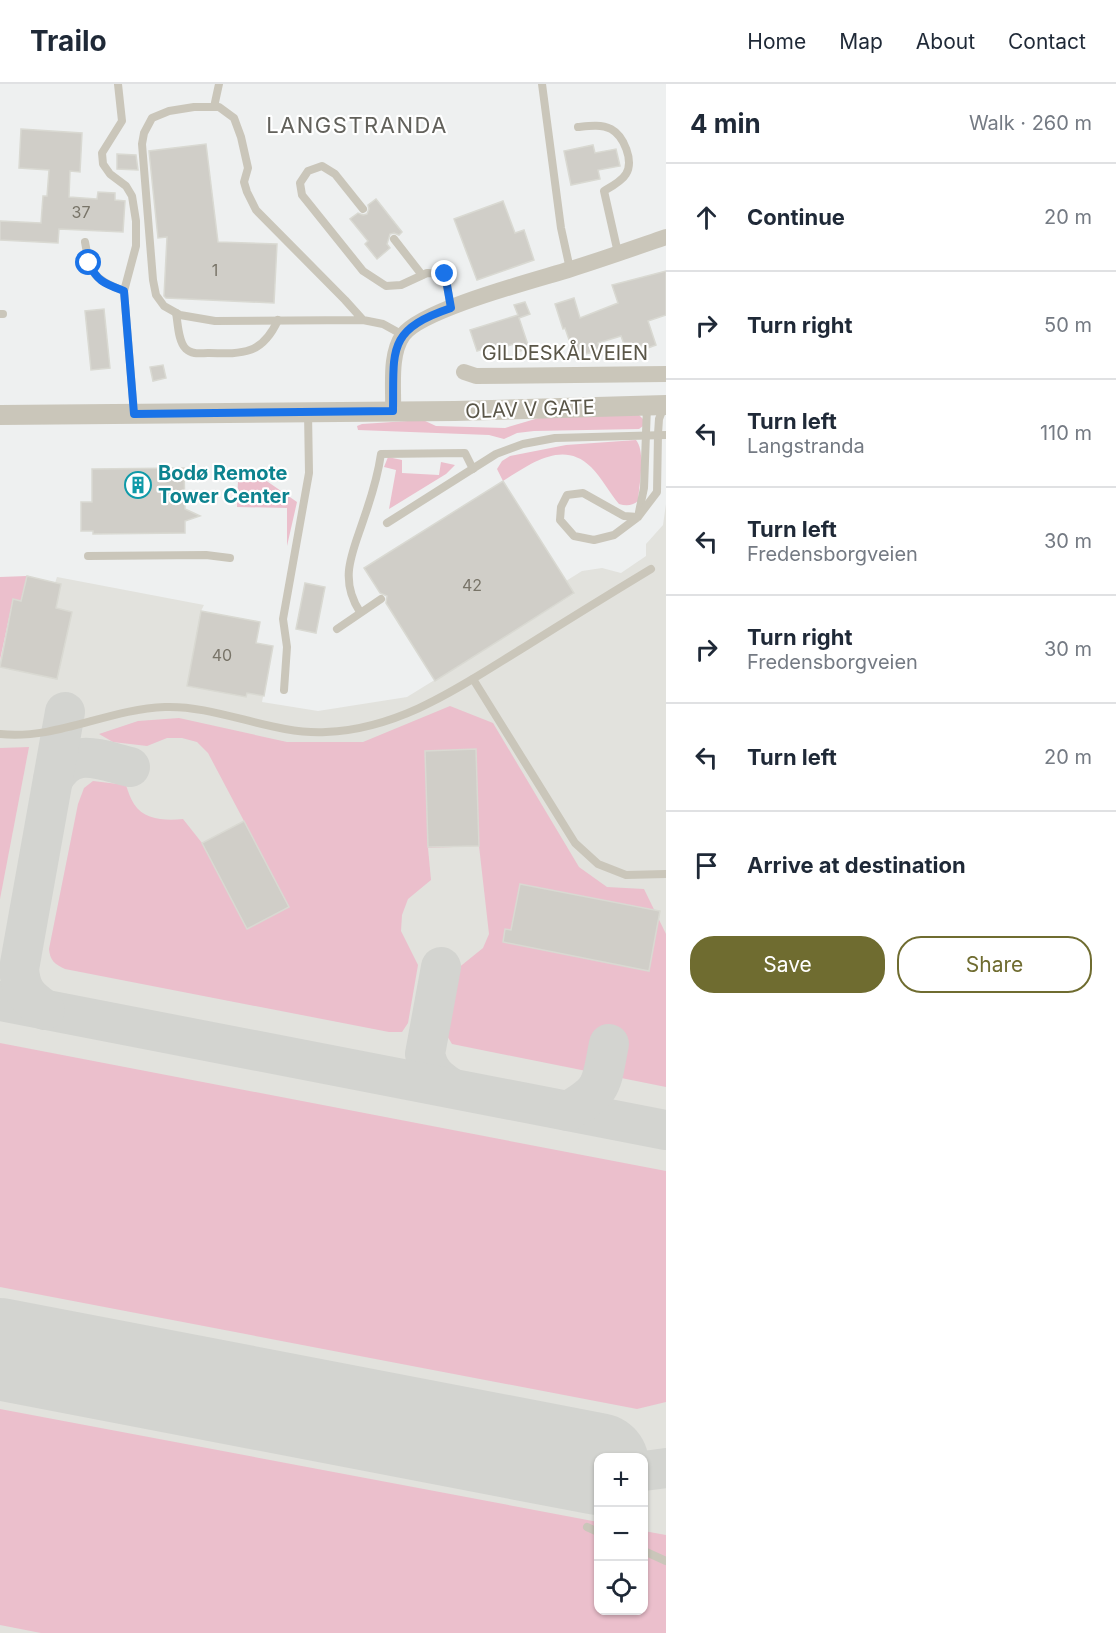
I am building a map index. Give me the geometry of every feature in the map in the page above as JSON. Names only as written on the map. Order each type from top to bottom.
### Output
[{"type":"street","points":[[0,415],[393,411],[395,354],[403,334],[410,327],[451,308],[527,281],[666,237]]},
{"type":"street","name":"GILDESKÅLVEIEN","points":[[464,372],[476,376],[666,374]]},
{"type":"street","name":"OLAV V GATE","points":[[393,411],[659,405]]},
{"type":"lane","points":[[118,84],[122,121],[102,153],[103,164],[110,174],[126,186],[132,196],[136,221],[136,246],[132,268],[124,291],[134,414]]},
{"type":"lane","points":[[214,107],[219,84]]},
{"type":"lane","points":[[542,84],[561,228],[570,269]]},
{"type":"lane","points":[[363,320],[256,210],[244,182],[248,168],[234,118],[214,107],[169,111],[153,118],[144,133],[142,144],[153,280],[156,295],[164,306],[176,313],[215,321],[363,320],[383,324],[403,334]]},
{"type":"lane","points":[[578,127],[593,125],[612,129],[624,144],[630,164],[626,176],[604,191],[618,253]]},
{"type":"lane","points":[[363,209],[335,174],[322,166],[308,171],[300,183],[302,195],[363,271],[387,286],[401,285],[422,275],[445,274],[451,308]]},
{"type":"lane","points":[[394,239],[422,275]]},
{"type":"lane","points":[[85,242],[94,276],[124,291]]},
{"type":"lane","points":[[176,313],[182,344],[186,350],[194,353],[239,354],[250,351],[266,340],[279,320]]},
{"type":"lane","points":[[638,517],[644,488],[646,434],[659,405]]},
{"type":"lane","points":[[638,517],[624,516],[583,493],[567,495],[561,507],[560,520],[574,536],[594,540],[614,536],[638,517],[657,492],[662,434],[659,405]]},
{"type":"lane","points":[[285,690],[287,647],[283,619],[309,473],[308,412]]},
{"type":"lane","points":[[387,523],[496,454],[523,444],[555,438],[662,434]]},
{"type":"lane","points":[[360,612],[350,590],[349,565],[381,454],[465,453],[473,469]]},
{"type":"lane","points":[[88,556],[206,555],[230,558]]},
{"type":"lane","points":[[0,734],[21,736],[50,732],[149,708],[177,706],[287,728],[314,731],[363,729],[407,715],[473,679],[651,569]]},
{"type":"lane","points":[[337,629],[381,599]]},
{"type":"lane","points":[[473,679],[575,843],[598,864],[626,875],[666,874]]},
{"type":"lane","points":[[587,1527],[594,1530]]},
{"type":"lane","points":[[648,1553],[666,1561]]},
{"type":"shaded area","points":[[639,415],[643,419],[643,426],[639,429],[534,431],[517,433],[504,439],[489,435],[358,430],[357,426],[423,420],[436,426],[505,428],[542,417]]},
{"type":"shaded area","points":[[636,440],[641,452],[641,469],[638,501],[631,505],[619,504],[591,467],[569,455],[547,457],[503,481],[497,469],[502,461],[510,456],[566,445]]},
{"type":"shaded area","points":[[388,457],[402,460],[402,473],[439,475],[441,462],[455,465],[446,474],[389,509],[396,470],[384,467]]},
{"type":"shaded area","points":[[248,468],[297,502],[287,546],[287,508],[237,507],[238,480]]},
{"type":"shaded area","points":[[666,504],[666,1633],[0,1633],[0,660],[13,599],[21,600],[27,576],[55,583],[57,577],[204,605],[201,611],[260,622],[256,643],[273,646],[262,702],[318,711],[407,697],[574,594],[566,581],[582,571],[602,568],[621,573],[646,556],[646,544],[663,525]]},
{"type":"shaded area","points":[[27,576],[21,601],[13,599],[0,660],[0,577]]},
{"type":"shaded area","points":[[450,706],[493,723],[579,867],[607,887],[644,889],[666,934],[666,1087],[452,1044],[446,1034],[457,969],[483,948],[489,934],[479,846],[428,848],[431,880],[408,899],[402,915],[401,931],[418,965],[408,1023],[402,1032],[389,1032],[65,969],[52,959],[49,949],[78,804],[84,788],[93,781],[126,785],[134,804],[143,813],[163,819],[183,819],[202,843],[244,821],[208,753],[197,742],[182,738],[167,738],[147,746],[113,742],[99,734],[138,721],[179,718],[287,742],[363,742]]},
{"type":"shaded area","points":[[29,747],[0,899],[0,748]]},
{"type":"shaded area","points":[[0,1043],[666,1171],[666,1402],[637,1409],[0,1287]]},
{"type":"shaded area","points":[[0,1409],[594,1521],[594,1615],[648,1615],[648,1532],[666,1535],[666,1633],[41,1633],[0,1625]]},
{"type":"building","points":[[21,129],[82,133],[80,172],[70,171],[69,197],[97,199],[98,192],[115,193],[115,200],[125,201],[123,232],[59,229],[58,243],[0,240],[0,221],[41,223],[43,196],[47,196],[49,170],[19,168]]},
{"type":"building","points":[[206,144],[218,242],[277,244],[274,303],[166,298],[164,296],[167,237],[158,238],[149,151]]},
{"type":"building","points":[[593,145],[595,153],[616,149],[620,166],[598,170],[600,179],[571,185],[564,151]]},
{"type":"building","points":[[117,154],[136,155],[138,170],[117,169]]},
{"type":"building","points":[[376,199],[402,232],[399,235],[390,234],[387,244],[390,248],[377,259],[365,244],[368,241],[350,219],[358,213],[367,214],[368,205]]},
{"type":"building","points":[[503,201],[515,233],[524,230],[534,260],[477,280],[454,219]]},
{"type":"building","points":[[666,271],[666,315],[648,321],[656,345],[645,349],[643,345],[626,350],[621,336],[598,343],[600,350],[575,357],[555,304],[574,298],[580,318],[618,303],[612,285]]},
{"type":"building","points":[[525,302],[530,314],[519,318],[529,348],[517,352],[514,344],[491,351],[490,347],[477,351],[470,330],[518,315],[514,305]]},
{"type":"building","points":[[104,309],[110,368],[91,370],[85,311]]},
{"type":"building","points":[[163,365],[166,378],[153,381],[150,367]]},
{"type":"building","name":"Bodø Remote Tower Center","points":[[184,468],[185,509],[200,516],[185,521],[185,533],[93,534],[93,531],[81,531],[81,502],[92,502],[92,469]]},
{"type":"building","points":[[503,481],[574,593],[435,681],[386,603],[387,596],[380,593],[364,568]]},
{"type":"building","points":[[27,576],[61,584],[56,608],[72,612],[57,679],[0,667],[13,599],[21,601]]},
{"type":"building","points":[[305,583],[325,587],[316,633],[296,629]]},
{"type":"building","points":[[201,611],[260,622],[256,643],[273,646],[264,696],[247,693],[246,697],[187,686]]},
{"type":"building","points":[[476,749],[479,846],[428,847],[425,751]]},
{"type":"building","points":[[244,821],[289,907],[247,929],[202,843]]},
{"type":"building","points":[[520,884],[660,911],[649,971],[503,942],[505,929],[511,930]]},
{"type":"taxiway","points":[[45,1010],[26,993],[21,983],[19,969],[65,712]]},
{"type":"taxiway","points":[[53,780],[60,769],[68,762],[77,759],[97,759],[130,767]]},
{"type":"taxiway","points":[[441,967],[425,1054],[434,1074],[451,1088]]},
{"type":"taxiway","points":[[0,1001],[666,1130]]},
{"type":"taxiway","points":[[568,1111],[595,1091],[602,1077],[609,1044]]},
{"type":"taxiway","points":[[648,1470],[666,1468]]},
{"type":"runway","points":[[0,1349],[594,1463]]},
{"type":"place","name":"Bodø Remote Tower Center","points":[[138,485]]},
{"type":"district","name":"LANGSTRANDA","points":[[357,125]]},
{"type":"route","points":[[89,263],[94,276],[124,291],[134,414],[393,411],[395,354],[400,340],[410,327],[451,308],[445,274]]}]
